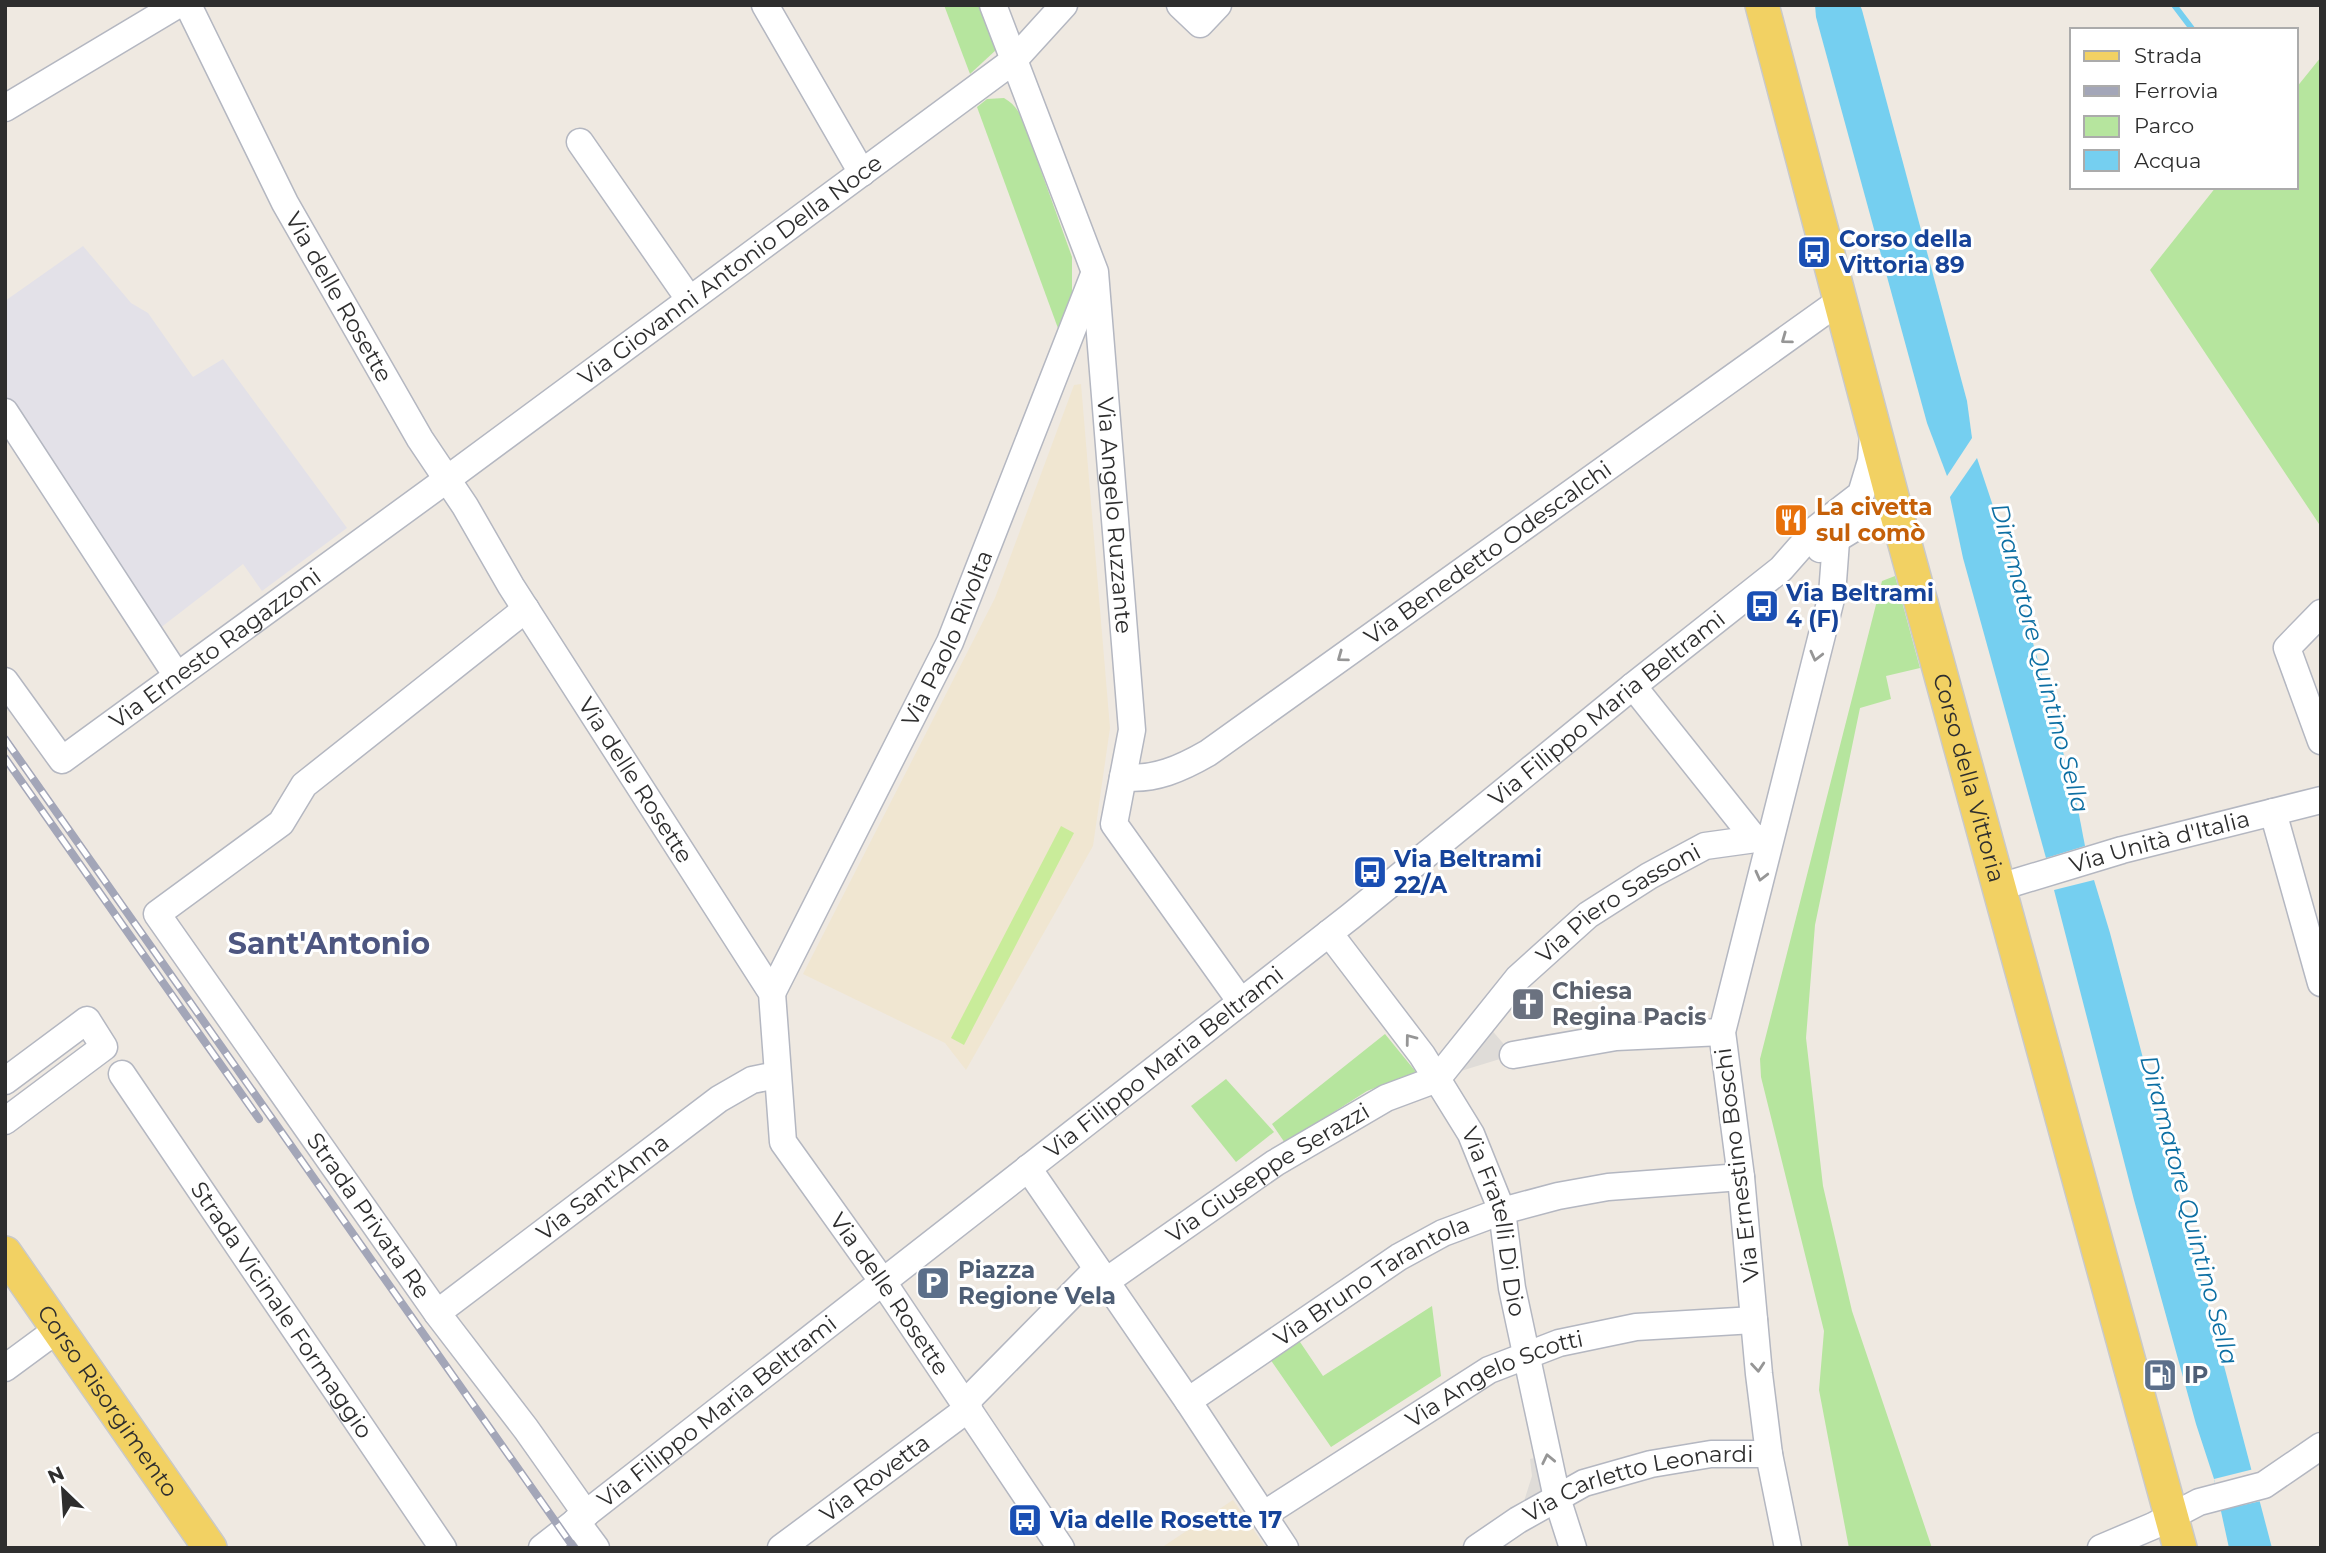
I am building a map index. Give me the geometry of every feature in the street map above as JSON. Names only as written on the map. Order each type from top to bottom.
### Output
[{"type":"main road","name":"Corso della Vittoria","points":[[1762,5],[1875,424],[1882,496],[2000,887],[2176,1532]]},
{"type":"main road","name":"Corso Risorgimento","points":[[5,1253],[210,1548]]},
{"type":"street","points":[[5,108],[177,5]]},
{"type":"street","name":"Via delle Rosette","points":[[188,5],[285,203],[420,439],[772,993],[783,1142],[883,1282],[1061,1548]]},
{"type":"street","points":[[765,5],[862,173]]},
{"type":"street","name":"Via Angelo Ruzzante","points":[[993,5],[1094,272],[1132,730],[1114,824],[1241,1002]]},
{"type":"street","name":"Via Giovanni Antonio Della Noce","points":[[446,480],[1013,61],[1064,5]]},
{"type":"street","points":[[1180,5],[1200,24],[1218,5]]},
{"type":"street","points":[[580,142],[689,299]]},
{"type":"street","name":"Via Paolo Rivolta","points":[[772,993],[950,642],[1094,272]]},
{"type":"street","name":"Via Benedetto Odescalchi","points":[[1123,777],[1135,779],[1177,769],[1208,753],[1841,300]]},
{"type":"street","points":[[5,412],[177,676]]},
{"type":"street","name":"Via Ernesto Ragazzoni","points":[[5,681],[62,760],[446,480]]},
{"type":"street","name":"Via Filippo Maria Beltrami","points":[[1781,569],[1836,541],[1882,496]]},
{"type":"street","name":"Via Filippo Maria Beltrami","points":[[542,1548],[1329,933],[1781,569],[1817,528],[1882,496]]},
{"type":"street","name":"Via Ernestino Boschi","points":[[1788,1548],[1769,1454],[1741,1177],[1722,1032],[1762,837],[1832,594],[1836,541]]},
{"type":"street","name":"Strada Privata Re","points":[[526,609],[304,785],[282,822],[157,914],[436,1313],[526,1429],[581,1518]]},
{"type":"street","points":[[2321,613],[2287,648],[2321,741]]},
{"type":"street","points":[[1633,686],[1762,837]]},
{"type":"street","name":"Via Unità d'Italia","points":[[2000,887],[2122,850],[2321,800]]},
{"type":"street","points":[[2273,813],[2321,983]]},
{"type":"street","name":"Via Piero Sassoni","points":[[1437,1079],[1518,978],[1588,915],[1648,876],[1705,846],[1762,837]]},
{"type":"street","name":"Via Fratelli Di Dio","points":[[1329,933],[1422,1055],[1437,1079],[1471,1134],[1502,1212],[1512,1288],[1557,1498],[1573,1548]]},
{"type":"street","points":[[5,1081],[87,1020],[104,1047],[5,1121]]},
{"type":"street","points":[[1513,1055],[1616,1037],[1722,1032]]},
{"type":"street","name":"Strada Vicinale Formaggio","points":[[122,1074],[443,1548]]},
{"type":"street","name":"Via Sant'Anna","points":[[436,1313],[719,1099],[752,1080],[777,1075]]},
{"type":"street","name":"Via Giuseppe Serazzi","points":[[967,1406],[1101,1276],[1276,1163],[1386,1098],[1437,1079]]},
{"type":"street","points":[[1028,1168],[1285,1548]]},
{"type":"street","name":"Via Bruno Tarantola","points":[[1188,1401],[1398,1257],[1443,1233],[1558,1196],[1608,1187],[1741,1177]]},
{"type":"street","name":"Via Angelo Scotti","points":[[1263,1515],[1489,1370],[1559,1343],[1636,1327],[1754,1320]]},
{"type":"street","points":[[5,1368],[58,1329]]},
{"type":"street","name":"Via Rovetta","points":[[781,1548],[967,1406]]},
{"type":"street","points":[[2101,1548],[2176,1532],[2199,1502],[2258,1487],[2321,1446]]},
{"type":"street","name":"Via Carletto Leonardi","points":[[1477,1548],[1518,1520],[1584,1483],[1651,1464],[1711,1454],[1769,1454]]},
{"type":"street","points":[[581,1518],[596,1548]]},
{"type":"shaded area","points":[[83,246],[131,303],[148,313],[193,377],[223,359],[347,528],[262,591],[243,564],[155,632],[5,403],[5,301]]},
{"type":"shaded area","points":[[1081,384],[1110,728],[1093,846],[966,1070],[945,1043],[803,974],[995,598],[1074,385]]},
{"type":"shaded area","points":[[1484,1021],[1513,1055],[1451,1074]]},
{"type":"shaded area","points":[[1548,1455],[1557,1498],[1518,1520],[1532,1476],[1530,1459]]},
{"type":"shaded area","points":[[1233,1500],[1266,1548],[1161,1548]]},
{"type":"green space","points":[[944,5],[980,5],[996,50],[970,74]]},
{"type":"green space","points":[[2321,57],[2321,527],[2150,270],[2214,189],[2298,189],[2298,86]]},
{"type":"green space","points":[[1004,98],[1015,107],[1023,121],[1072,257],[1072,297],[1059,331],[977,107],[987,99]]},
{"type":"green space","points":[[1895,576],[1920,668],[1886,676],[1891,699],[1860,708],[1815,925],[1806,1038],[1823,1186],[1852,1311],[1932,1548],[1849,1548],[1819,1390],[1824,1331],[1761,1077],[1760,1059],[1882,581]]},
{"type":"green space","points":[[1061,826],[1074,833],[964,1045],[951,1038]]},
{"type":"green space","points":[[1385,1034],[1416,1072],[1367,1091],[1285,1143],[1272,1124]]},
{"type":"green space","points":[[1226,1079],[1274,1132],[1236,1162],[1191,1106]]},
{"type":"green space","points":[[1432,1306],[1441,1376],[1331,1447],[1270,1359],[1298,1339],[1323,1376]]},
{"type":"water","points":[[1815,5],[1860,5],[1862,10],[1967,401],[1972,438],[1947,476],[1927,423],[1816,17]]},
{"type":"water","points":[[1977,458],[2006,545],[2076,799],[2085,846],[2046,858],[1963,558],[1950,497]]},
{"type":"water","points":[[2094,880],[2272,1548],[2229,1548],[2214,1479],[2196,1424],[2134,1200],[2054,890]]},
{"type":"pier","points":[[2254,1469],[2261,1501],[2221,1510],[2214,1479]]},
{"type":"waterway","points":[[2174,5],[2191,28]]},
{"type":"railway","points":[[5,739],[574,1548]]},
{"type":"railway","points":[[5,758],[259,1119]]},
{"type":"place","name":"Corso della Vittoria 89","points":[[1814,252]]},
{"type":"place","name":"La civetta sul comò","points":[[1791,520]]},
{"type":"place","name":"Via Beltrami 4 (F)","points":[[1762,606]]},
{"type":"place","name":"Via Beltrami 22/A","points":[[1370,872]]},
{"type":"place","name":"Chiesa Regina Pacis","points":[[1528,1004]]},
{"type":"place","name":"Piazza Regione Vela","points":[[933,1283]]},
{"type":"place","name":"IP","points":[[2160,1375]]},
{"type":"place","name":"Via delle Rosette 17","points":[[1025,1520]]},
{"type":"district","name":"Sant'Antonio","points":[[329,944]]},
{"type":"water label","name":"Diramatore Quintino Sella","points":[[2040,658]]},
{"type":"water label","name":"Diramatore Quintino Sella","points":[[2189,1210]]}]
